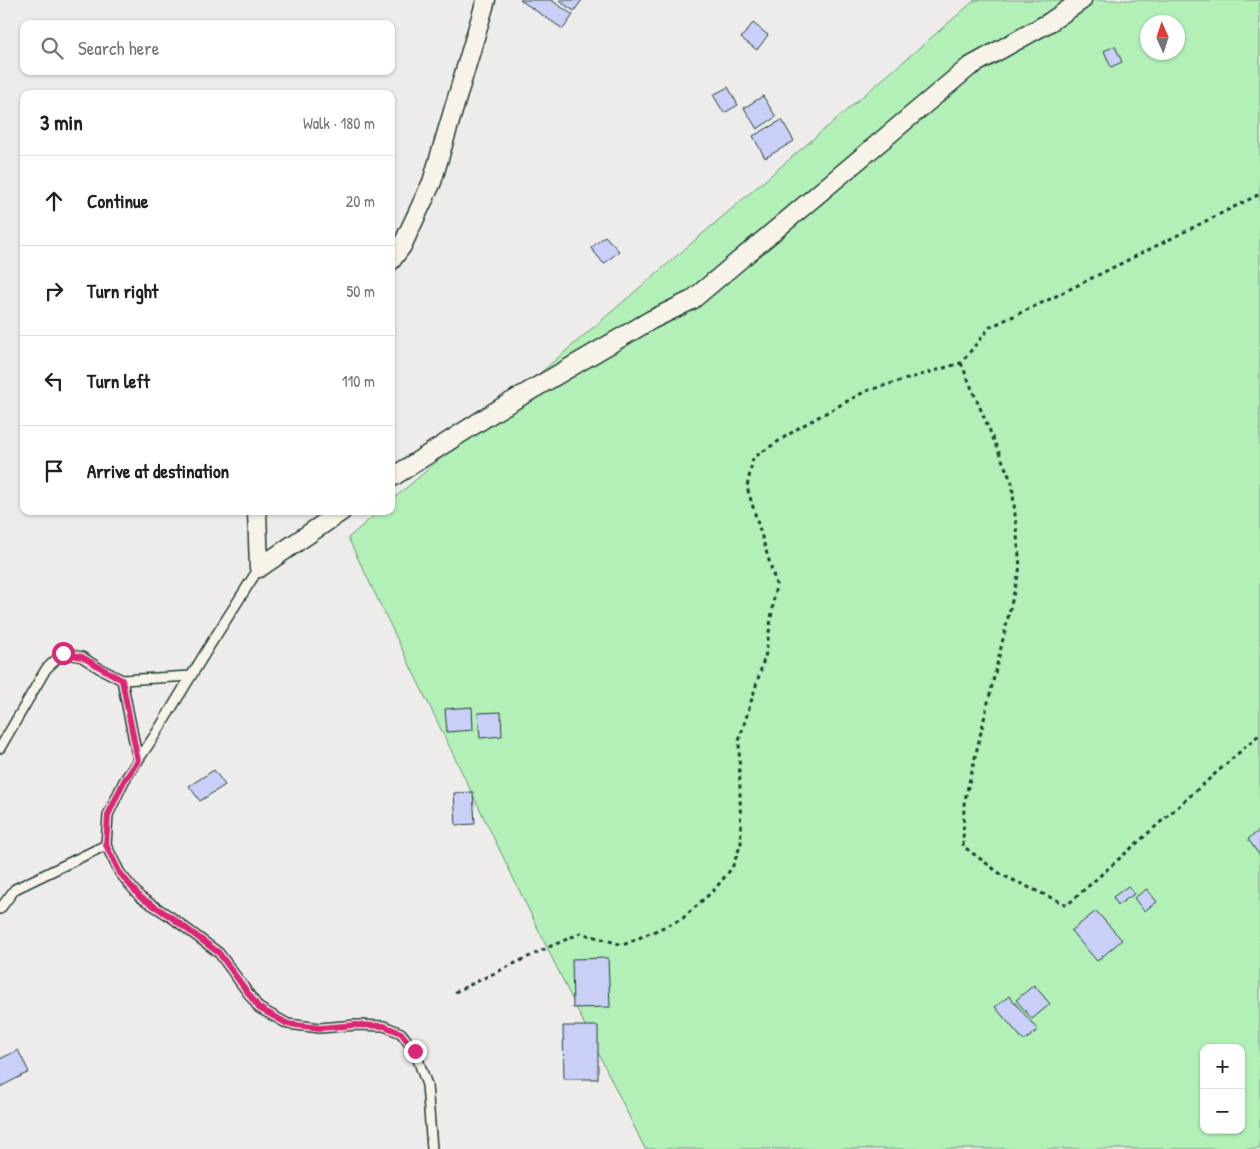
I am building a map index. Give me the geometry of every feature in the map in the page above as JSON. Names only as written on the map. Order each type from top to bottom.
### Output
[{"type":"street","points":[[395,256],[402,246],[432,182],[486,0]]},
{"type":"street","points":[[395,475],[499,409],[651,320],[692,300],[969,67],[1050,22],[1082,0]]},
{"type":"street","points":[[257,515],[259,568]]},
{"type":"street","points":[[259,568],[336,515]]},
{"type":"lane","points":[[259,568],[157,732],[124,781],[108,815],[106,845],[120,873],[140,897],[171,917],[219,953],[259,1008],[288,1024],[320,1028],[356,1025],[384,1026],[401,1033],[415,1051],[427,1085],[432,1149]]},
{"type":"lane","points":[[0,748],[46,669],[63,653],[82,657],[122,680],[191,676]]},
{"type":"lane","points":[[122,680],[138,761]]},
{"type":"lane","points":[[0,909],[15,889],[106,845]]},
{"type":"path","points":[[455,992],[581,932],[623,945],[682,920],[714,890],[732,868],[741,844],[739,742],[766,653],[776,584],[747,487],[753,458],[800,427],[866,391],[961,363],[990,327],[1260,194]]},
{"type":"path","points":[[961,363],[1012,483],[1020,567],[964,804],[962,846],[1002,875],[1067,905],[1260,734]]},
{"type":"green space","points":[[975,0],[1260,0],[1260,1149],[645,1149],[348,538],[374,515],[395,515],[395,498]]},
{"type":"building","points":[[520,0],[551,0],[573,15],[563,29]]},
{"type":"building","points":[[560,0],[582,0],[574,11]]},
{"type":"building","points":[[753,23],[768,35],[757,50],[741,38]]},
{"type":"building","points":[[1115,46],[1122,62],[1111,67],[1104,51]]},
{"type":"building","points":[[728,87],[738,105],[724,113],[713,95]]},
{"type":"building","points":[[763,96],[776,117],[757,129],[744,108]]},
{"type":"building","points":[[782,120],[794,141],[765,158],[753,136]]},
{"type":"building","points":[[605,236],[619,251],[604,264],[591,248]]},
{"type":"building","points":[[472,707],[473,730],[447,732],[445,709]]},
{"type":"building","points":[[501,712],[502,736],[480,738],[478,713]]},
{"type":"building","points":[[214,770],[225,785],[200,801],[189,786]]},
{"type":"building","points":[[473,792],[475,824],[456,825],[454,793]]},
{"type":"building","points":[[1260,830],[1260,856],[1248,839]]},
{"type":"building","points":[[1128,886],[1134,894],[1118,905],[1113,897]]},
{"type":"building","points":[[1147,889],[1157,902],[1144,911],[1134,898]]},
{"type":"building","points":[[1096,911],[1122,940],[1097,961],[1071,931]]},
{"type":"building","points":[[608,958],[610,1007],[573,1008],[572,959]]},
{"type":"building","points":[[1034,985],[1050,1004],[1032,1019],[1016,1000]]},
{"type":"building","points":[[1009,996],[1038,1030],[1024,1041],[995,1007]]},
{"type":"building","points":[[563,1026],[598,1026],[598,1079],[564,1079]]},
{"type":"building","points":[[18,1050],[29,1072],[0,1087],[0,1059]]},
{"type":"route","points":[[63,653],[82,657],[122,680],[138,761],[124,781],[108,815],[106,845],[120,873],[140,897],[171,917],[219,953],[259,1008],[288,1024],[320,1028],[356,1025],[384,1026],[401,1033],[415,1051]]}]
